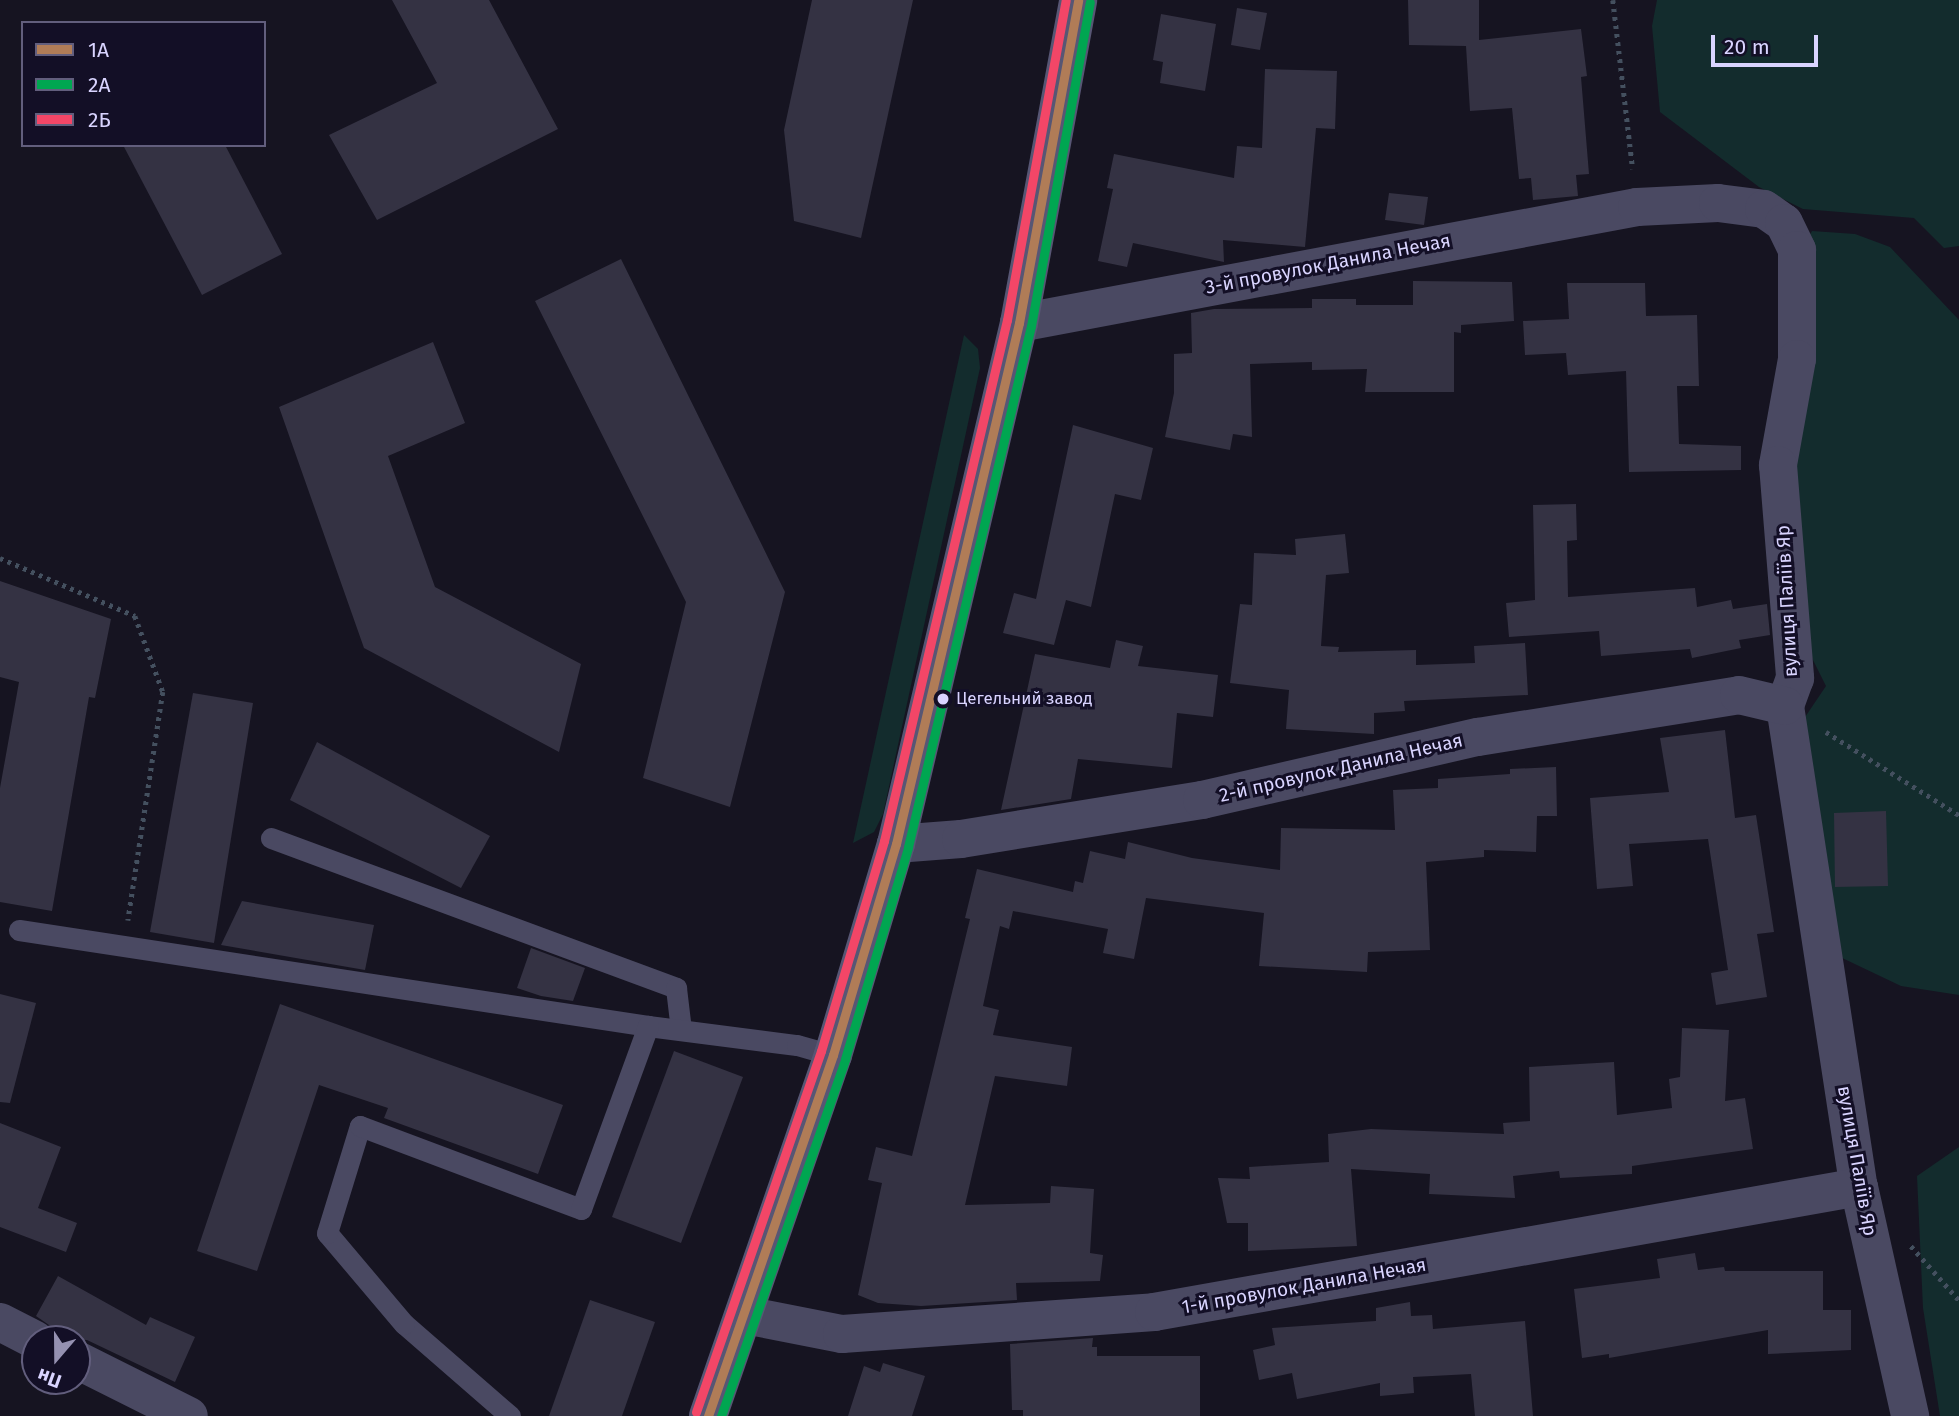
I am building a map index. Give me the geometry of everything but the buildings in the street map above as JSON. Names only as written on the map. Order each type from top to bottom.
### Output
[{"type":"main road","points":[[708,1416],[833,1055],[896,844],[1019,323],[1078,0]]},
{"type":"street","name":"вулиця Паліїв Яр","points":[[1637,207],[1718,203],[1764,209],[1784,223],[1797,250],[1797,359],[1778,465],[1795,678],[1785,706],[1859,1187],[1910,1416]]},
{"type":"street","name":"3-й провулок Данила Нечая","points":[[1019,323],[1637,207]]},
{"type":"street","name":"2-й провулок Данила Нечая","points":[[896,844],[961,839],[1202,800],[1478,737],[1726,697],[1740,695],[1785,706]]},
{"type":"street","name":"1-й провулок Данила Нечая","points":[[745,1315],[842,1334],[1154,1312],[1859,1187]]},
{"type":"street","points":[[0,1322],[21,1333]]},
{"type":"street","points":[[91,1367],[189,1416]]},
{"type":"lane","points":[[271,838],[676,988],[681,1030]]},
{"type":"lane","points":[[19,930],[124,949],[648,1026],[797,1045],[833,1055]]},
{"type":"lane","points":[[510,1416],[404,1324],[327,1233],[360,1126],[581,1209],[648,1026]]},
{"type":"path","points":[[1613,0],[1637,207]]},
{"type":"path","points":[[0,558],[135,616],[163,692],[124,949]]},
{"type":"path","points":[[1785,706],[1959,815]]},
{"type":"green space","points":[[1657,0],[1959,0],[1959,246],[1944,248],[1914,218],[1803,209],[1759,187],[1660,112],[1652,26]]},
{"type":"green space","points":[[1812,231],[1855,234],[1890,247],[1959,320],[1959,995],[1901,986],[1838,956],[1799,726],[1826,686],[1801,636],[1784,467],[1801,250]]},
{"type":"green space","points":[[964,335],[978,349],[980,368],[883,814],[874,832],[853,843]]},
{"type":"green space","points":[[1959,1147],[1959,1416],[1940,1416],[1923,1308],[1917,1176]]},
{"type":"transit line","name":"2Б","points":[[696,1412],[821,1051],[884,841],[1007,320],[1066,0]]},
{"type":"transit line","name":"1А","points":[[708,1416],[833,1055],[896,844],[1019,323],[1078,0]]},
{"type":"transit line","name":"2А","points":[[721,1416],[845,1059],[908,847],[1031,326],[1090,2]]},
{"type":"place","name":"Цегельний завод","points":[[943,699]]}]
